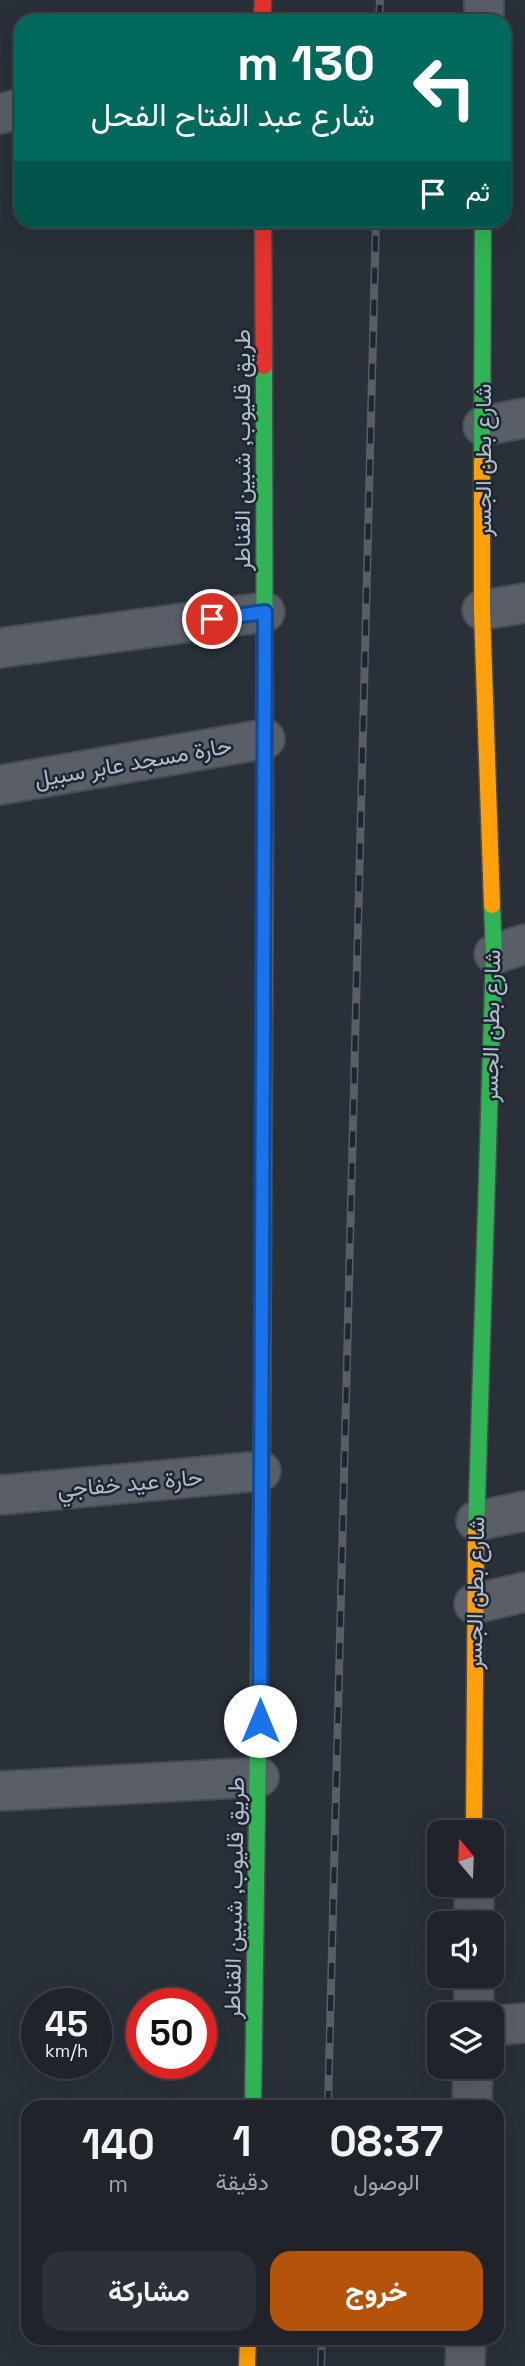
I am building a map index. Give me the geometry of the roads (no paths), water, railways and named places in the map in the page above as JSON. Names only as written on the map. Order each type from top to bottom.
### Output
[{"type":"main road","name":"طريق قليوب, شبين القناطر","points":[[253,2100],[260,1777],[265,738],[263,228]]},
{"type":"main road","name":"شارع بطن الجسر","points":[[474,1820],[476,1521],[509,949],[482,610],[483,228]]},
{"type":"main road","points":[[247,2366],[248,2345]]},
{"type":"street","points":[[483,426],[525,418]]},
{"type":"street","points":[[482,610],[525,603]]},
{"type":"street","points":[[0,648],[265,612]]},
{"type":"street","name":"حارة مسجد عابر سبيل","points":[[0,785],[265,738]]},
{"type":"street","name":"حارة عيد خفاجي","points":[[0,1495],[261,1471]]},
{"type":"street","points":[[476,1521],[525,1511]]},
{"type":"street","points":[[474,1604],[525,1592]]},
{"type":"street","points":[[0,1791],[260,1777]]},
{"type":"street","points":[[504,2025],[525,2023]]},
{"type":"street","points":[[472,2100],[473,2079]]},
{"type":"street","points":[[465,2366],[466,2345]]},
{"type":"railway","points":[[379,14],[380,0]]},
{"type":"railway","points":[[328,2100],[376,228]]},
{"type":"railway","points":[[321,2366],[322,2345]]}]
